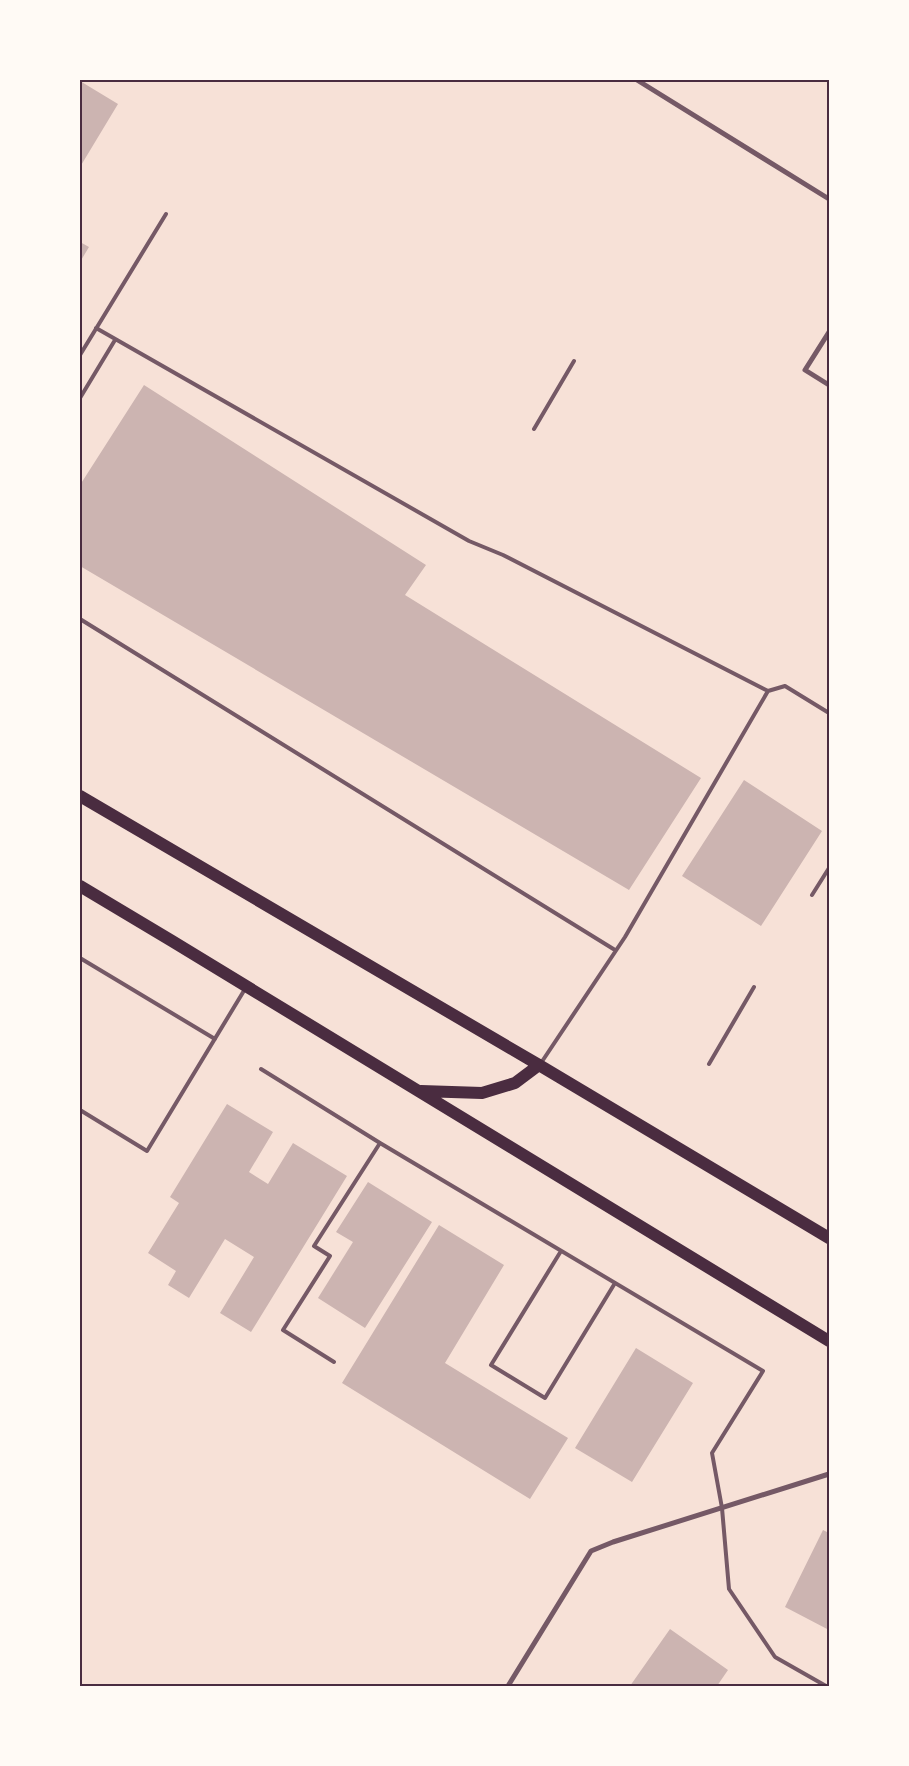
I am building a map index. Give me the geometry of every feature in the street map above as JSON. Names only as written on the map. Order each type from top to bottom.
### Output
[{"type":"main road","points":[[80,796],[539,1065],[829,1238]]},
{"type":"main road","points":[[80,886],[829,1341]]},
{"type":"main road","points":[[419,1091],[482,1093],[515,1083],[539,1065]]},
{"type":"street","points":[[637,80],[829,199]]},
{"type":"street","points":[[829,332],[805,370],[829,385]]},
{"type":"street","points":[[508,1686],[591,1551],[613,1542],[829,1474]]},
{"type":"lane","points":[[80,355],[166,214]]},
{"type":"lane","points":[[96,328],[469,541],[503,555],[768,691]]},
{"type":"lane","points":[[80,398],[115,340]]},
{"type":"lane","points":[[534,429],[574,361]]},
{"type":"lane","points":[[80,619],[615,950]]},
{"type":"lane","points":[[539,1065],[615,950],[768,691],[785,686],[829,713]]},
{"type":"lane","points":[[812,895],[829,868]]},
{"type":"lane","points":[[80,958],[215,1039]]},
{"type":"lane","points":[[80,1110],[147,1151],[247,987]]},
{"type":"lane","points":[[709,1064],[754,987]]},
{"type":"lane","points":[[261,1069],[380,1143],[763,1371],[712,1453],[722,1508],[729,1589],[775,1657],[826,1686]]},
{"type":"lane","points":[[334,1362],[283,1330],[330,1256],[314,1246],[380,1143]]},
{"type":"lane","points":[[562,1251],[491,1365],[545,1398],[615,1283]]},
{"type":"building","points":[[80,81],[118,104],[80,167]]},
{"type":"building","points":[[80,242],[89,247],[80,262]]},
{"type":"building","points":[[144,385],[426,565],[405,595],[701,778],[629,890],[80,566],[80,485]]},
{"type":"building","points":[[744,780],[822,831],[761,926],[682,876]]},
{"type":"building","points":[[227,1104],[273,1132],[249,1172],[268,1184],[293,1143],[347,1176],[251,1332],[220,1313],[254,1257],[225,1239],[189,1298],[168,1285],[176,1271],[148,1253],[179,1203],[170,1197]]},
{"type":"building","points":[[368,1182],[432,1222],[365,1328],[318,1298],[353,1242],[336,1232]]},
{"type":"building","points":[[439,1225],[504,1265],[445,1363],[568,1438],[530,1499],[342,1383]]},
{"type":"building","points":[[636,1348],[693,1383],[632,1482],[575,1448]]},
{"type":"building","points":[[823,1530],[829,1533],[829,1630],[785,1607]]},
{"type":"building","points":[[670,1629],[728,1670],[717,1686],[630,1686]]}]
